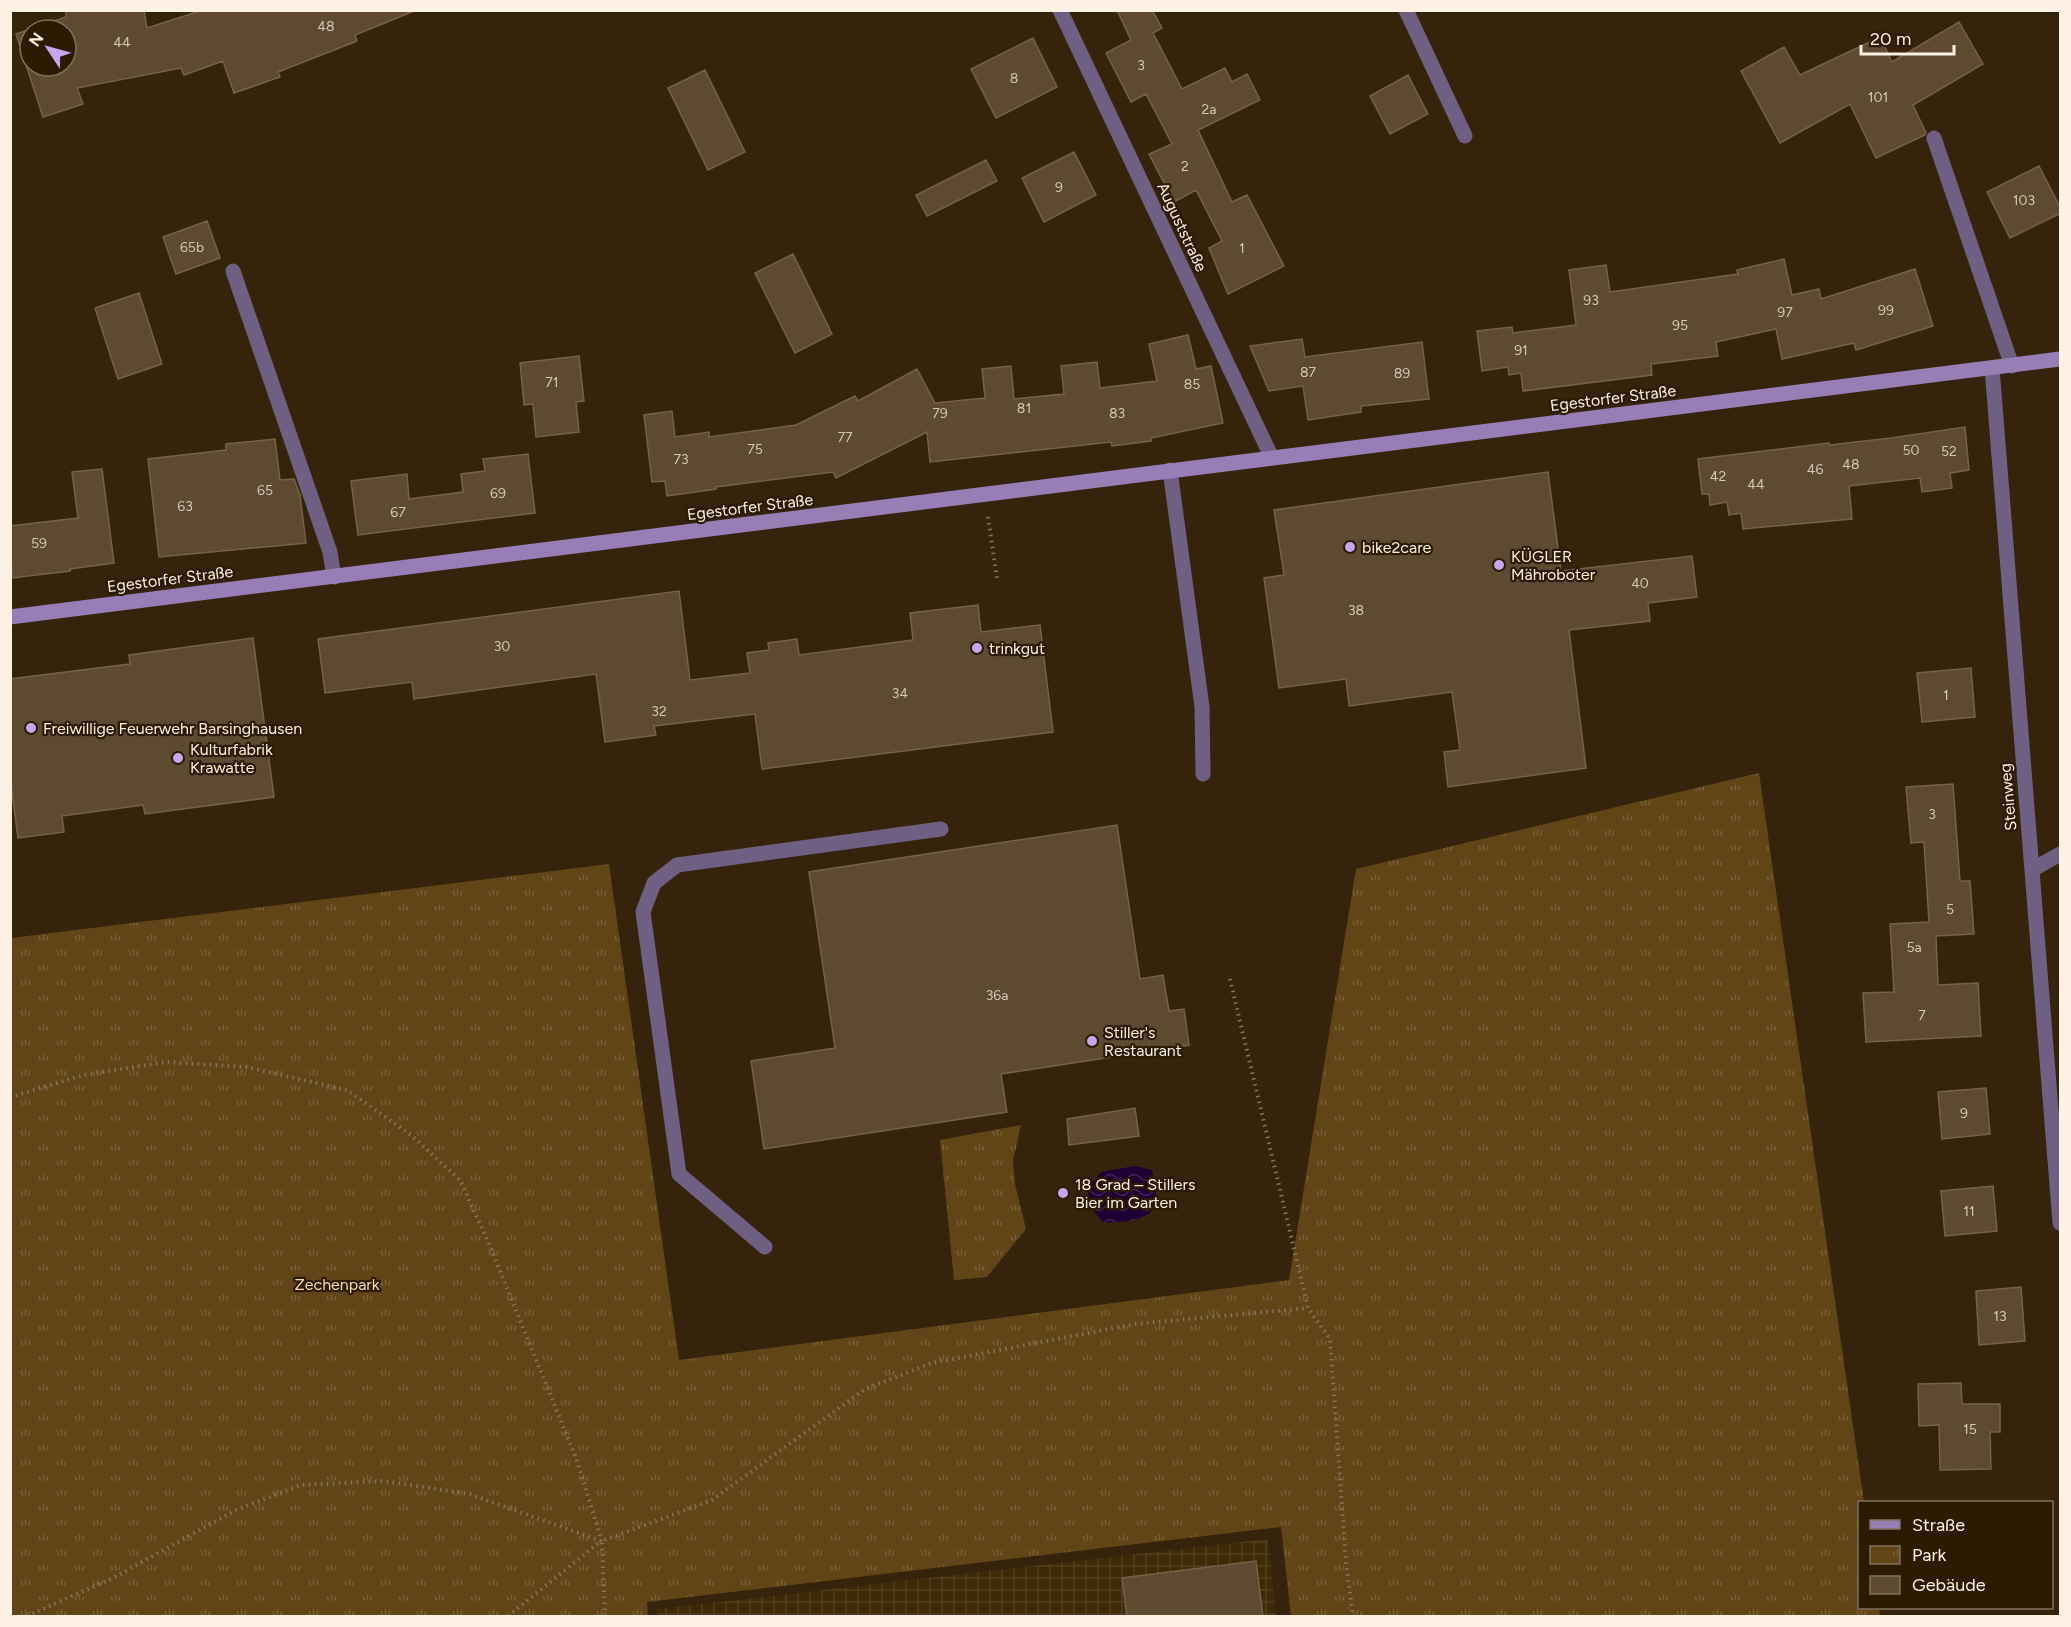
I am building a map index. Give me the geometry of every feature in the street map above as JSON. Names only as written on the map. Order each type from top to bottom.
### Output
[{"type":"main road","name":"Egestorfer Straße","points":[[10,617],[2061,360]]},
{"type":"street","name":"Auguststraße","points":[[1060,10],[1272,458]]},
{"type":"street","points":[[1406,10],[1465,136]]},
{"type":"street","points":[[1934,138],[2012,366]]},
{"type":"street","points":[[233,271],[330,552],[334,577]]},
{"type":"street","name":"Steinweg","points":[[1992,368],[2061,1222]]},
{"type":"street","points":[[1170,470],[1202,707],[1203,774]]},
{"type":"street","points":[[765,1247],[679,1174],[643,912],[654,883],[677,865],[941,829]]},
{"type":"street","points":[[2032,870],[2061,854]]},
{"type":"path","points":[[984,495],[997,579]]},
{"type":"path","points":[[1230,979],[1308,1308],[1330,1339],[1346,1562],[1353,1617]]},
{"type":"path","points":[[10,1096],[84,1075],[165,1062],[246,1066],[347,1090],[411,1135],[460,1180],[490,1246],[576,1458],[602,1541],[605,1617]]},
{"type":"path","points":[[508,1617],[602,1541],[712,1500],[866,1389],[932,1363],[1135,1324],[1308,1308]]},
{"type":"path","points":[[27,1617],[113,1578],[236,1510],[301,1485],[384,1481],[470,1494],[602,1541]]},
{"type":"shaded area","points":[[1268,1539],[1276,1616],[658,1616],[657,1609]]},
{"type":"green space","name":"Zechenpark","points":[[1759,773],[1864,1501],[1858,1501],[1858,1609],[1879,1609],[1880,1616],[1291,1616],[1281,1527],[647,1602],[648,1616],[11,1616],[11,938],[609,864],[679,1360],[1289,1280],[1356,869]]},
{"type":"green space","points":[[1021,1125],[1013,1161],[1015,1184],[1026,1229],[987,1277],[954,1280],[940,1140]]},
{"type":"water","points":[[1135,1166],[1152,1170],[1157,1202],[1149,1214],[1132,1221],[1104,1223],[1090,1207],[1088,1188],[1101,1172]]},
{"type":"building","points":[[66,10],[144,10],[147,28],[203,10],[414,11],[355,35],[357,41],[278,72],[280,77],[234,93],[223,61],[184,75],[181,68],[77,88],[83,104],[43,117],[30,78],[78,78],[78,18],[63,18],[66,17]]},
{"type":"building","points":[[1117,10],[1152,10],[1162,28],[1153,33],[1182,89],[1225,68],[1232,82],[1247,74],[1260,100],[1198,130],[1232,202],[1247,195],[1284,266],[1228,294],[1209,248],[1222,241],[1196,190],[1174,202],[1149,154],[1172,144],[1146,94],[1131,102],[1106,53],[1131,40]]},
{"type":"building","points":[[1959,22],[1983,64],[1913,105],[1925,135],[1876,158],[1850,104],[1780,143],[1741,71],[1784,47],[1800,75],[1880,37],[1892,62]]},
{"type":"building","points":[[1033,38],[1057,87],[996,118],[971,69]]},
{"type":"building","points":[[705,70],[745,152],[708,170],[668,88]]},
{"type":"building","points":[[1408,75],[1428,114],[1390,134],[1370,96]]},
{"type":"building","points":[[1074,152],[1096,195],[1044,222],[1022,178]]},
{"type":"building","points":[[986,160],[997,181],[927,216],[916,195]]},
{"type":"building","points":[[2039,166],[2061,213],[2010,238],[1987,192]]},
{"type":"building","points":[[207,221],[220,258],[176,274],[163,237]]},
{"type":"building","points":[[793,254],[832,334],[795,353],[755,273]]},
{"type":"building","points":[[1784,259],[1792,295],[1819,289],[1821,299],[1915,269],[1933,326],[1856,350],[1854,343],[1782,359],[1776,329],[1716,342],[1718,356],[1651,364],[1652,375],[1523,391],[1521,373],[1509,375],[1508,367],[1482,371],[1477,331],[1512,327],[1513,333],[1576,325],[1569,270],[1606,265],[1610,292],[1738,274],[1737,270]]},
{"type":"building","points":[[139,293],[162,364],[118,379],[95,308]]},
{"type":"building","points":[[1188,335],[1196,369],[1211,366],[1223,423],[1151,438],[1151,441],[1112,446],[1111,442],[930,462],[927,432],[836,478],[833,472],[716,487],[716,489],[667,496],[665,481],[652,482],[644,415],[672,411],[675,437],[709,432],[709,437],[796,425],[855,396],[858,401],[917,369],[935,403],[985,398],[982,369],[1011,366],[1014,399],[1064,394],[1061,366],[1097,362],[1100,388],[1157,381],[1149,344]]},
{"type":"building","points":[[1302,339],[1305,357],[1422,342],[1429,399],[1361,406],[1361,412],[1308,420],[1303,386],[1269,391],[1250,346]]},
{"type":"building","points":[[579,356],[584,401],[576,402],[579,432],[536,437],[533,404],[524,405],[520,363]]},
{"type":"building","points":[[1965,427],[1969,470],[1950,473],[1952,488],[1922,492],[1920,478],[1849,486],[1852,519],[1743,529],[1741,513],[1729,515],[1727,502],[1710,505],[1709,494],[1702,494],[1698,459],[1891,438]]},
{"type":"building","points":[[275,439],[280,480],[294,479],[300,495],[306,543],[159,557],[148,459],[226,450],[226,444]]},
{"type":"building","points":[[528,454],[535,513],[358,535],[351,481],[407,474],[409,499],[463,492],[461,474],[485,471],[483,459]]},
{"type":"building","points":[[102,469],[114,563],[12,578],[10,526],[78,518],[72,472]]},
{"type":"building","points":[[1548,472],[1561,571],[1692,556],[1697,597],[1648,603],[1650,621],[1569,630],[1586,768],[1448,787],[1444,752],[1460,750],[1452,692],[1349,706],[1346,679],[1279,688],[1264,578],[1284,575],[1274,510]]},
{"type":"building","points":[[679,591],[690,680],[750,673],[747,653],[769,650],[768,643],[797,639],[799,655],[913,640],[910,613],[978,605],[981,632],[1040,625],[1053,732],[762,769],[755,714],[654,726],[656,735],[605,742],[596,674],[414,699],[412,682],[325,693],[318,639]]},
{"type":"building","name":"Kulturfabrik Krawatte","points":[[253,638],[274,797],[145,814],[143,805],[62,816],[64,832],[18,838],[10,777],[10,679],[130,664],[129,655]]},
{"type":"building","points":[[1971,668],[1975,717],[1922,722],[1917,673]]},
{"type":"building","points":[[1953,784],[1960,881],[1970,881],[1974,934],[1936,936],[1938,985],[1978,983],[1981,1036],[1866,1042],[1863,993],[1894,992],[1890,924],[1929,922],[1924,842],[1911,843],[1906,787]]},
{"type":"building","points":[[1117,825],[1140,979],[1163,975],[1169,1011],[1184,1009],[1189,1045],[1001,1074],[1007,1112],[764,1149],[751,1061],[835,1048],[809,872]]},
{"type":"building","points":[[1986,1088],[1990,1134],[1942,1139],[1938,1092]]},
{"type":"building","points":[[1135,1108],[1139,1136],[1069,1145],[1067,1119]]},
{"type":"building","points":[[1993,1186],[1997,1231],[1945,1236],[1941,1191]]},
{"type":"building","points":[[2021,1287],[2025,1341],[1979,1345],[1976,1291]]},
{"type":"building","points":[[1961,1383],[1962,1404],[2000,1404],[2000,1432],[1990,1432],[1991,1469],[1940,1470],[1939,1425],[1919,1426],[1918,1384]]},
{"type":"building","points":[[1256,1561],[1263,1617],[1127,1617],[1122,1578]]},
{"type":"place","name":"bike2care","points":[[1350,547]]},
{"type":"place","name":"KÜGLER Mähroboter","points":[[1499,565]]},
{"type":"place","name":"trinkgut","points":[[977,648]]},
{"type":"place","name":"Freiwillige Feuerwehr Barsinghausen","points":[[31,728]]},
{"type":"place","name":"Kulturfabrik Krawatte","points":[[178,758]]},
{"type":"place","name":"Stiller's Restaurant","points":[[1092,1041]]},
{"type":"place","name":"18 Grad – Stillers Bier im Garten","points":[[1063,1193]]}]
